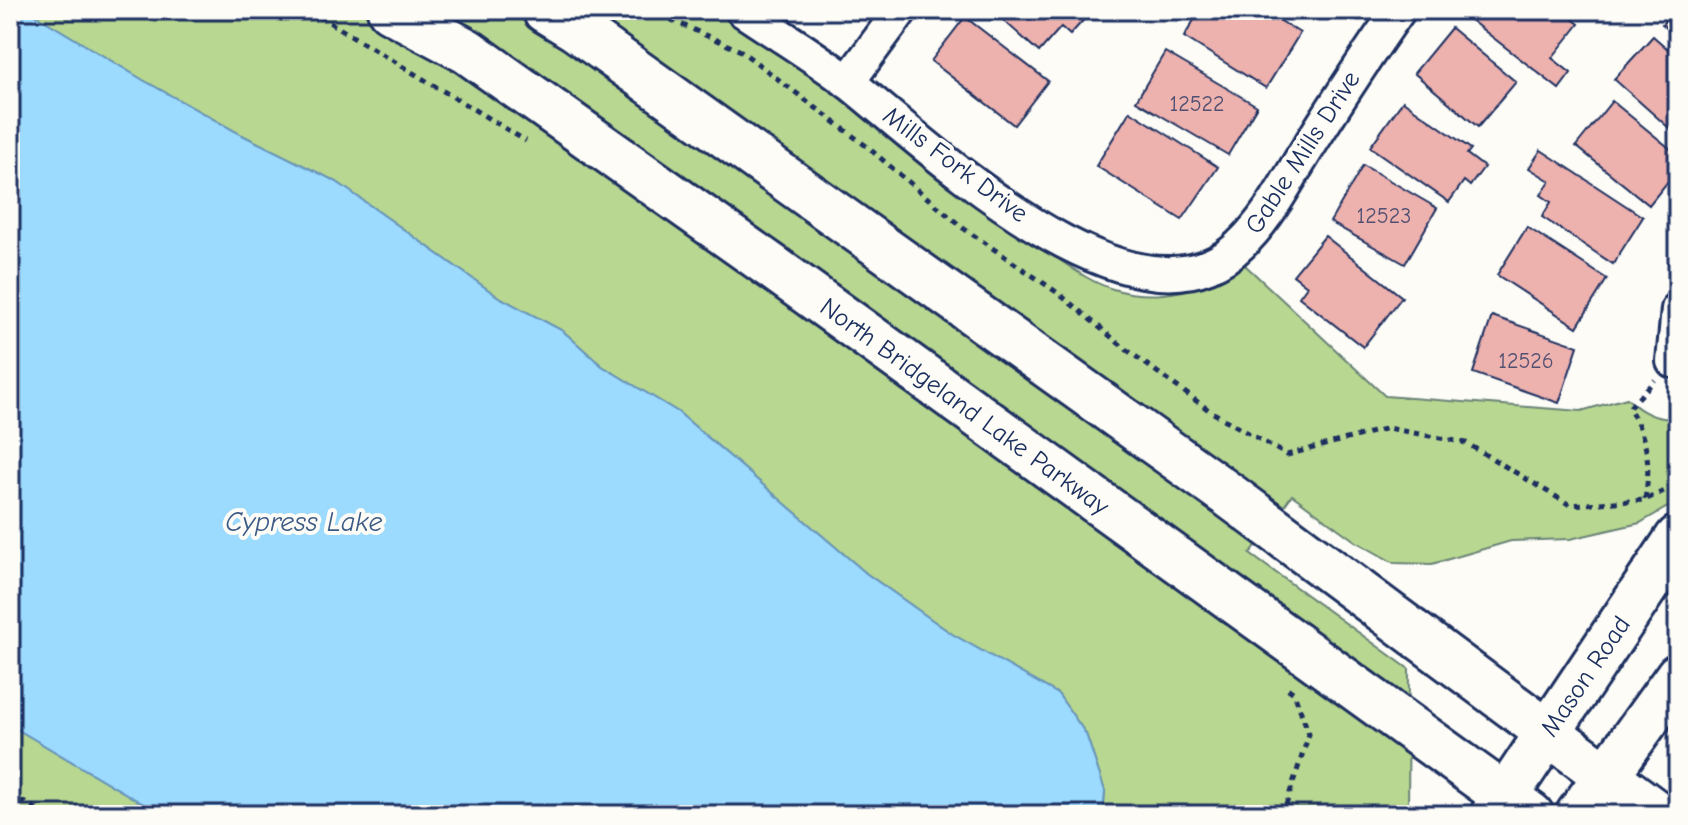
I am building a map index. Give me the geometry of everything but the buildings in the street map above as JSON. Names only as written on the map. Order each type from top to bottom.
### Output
[{"type":"main road","name":"North Bridgeland Lake Parkway","points":[[390,10],[467,51],[771,266],[1510,809]]},
{"type":"main road","points":[[545,10],[602,47],[1230,496],[1659,815]]},
{"type":"main road","name":"Mason Road","points":[[1510,809],[1547,732],[1678,538]]},
{"type":"main road","points":[[1578,815],[1678,676]]},
{"type":"street","name":"Mills Fork Drive","points":[[742,10],[848,82],[998,202],[1061,240],[1109,264],[1148,273],[1188,273]]},
{"type":"street","points":[[848,82],[901,10]]},
{"type":"street","name":"Gable Mills Drive","points":[[1188,273],[1215,264],[1239,247],[1264,219],[1361,62],[1399,10]]},
{"type":"street","points":[[1673,361],[1678,309]]},
{"type":"path","points":[[309,10],[538,148]]},
{"type":"path","points":[[649,10],[741,51],[865,145],[963,228],[1058,293],[1127,350],[1210,411],[1287,455],[1388,428],[1466,443],[1570,505],[1645,500],[1668,489],[1678,480]]},
{"type":"path","points":[[1629,408],[1641,427],[1646,445],[1649,473],[1645,500]]},
{"type":"path","points":[[1279,815],[1286,805],[1309,734],[1294,693],[1283,684]]},
{"type":"path","points":[[10,795],[48,815]]},
{"type":"green space","points":[[27,10],[714,10],[787,59],[1048,252],[1104,286],[1130,293],[1164,294],[1215,281],[1245,265],[1385,396],[1581,411],[1627,398],[1650,414],[1678,418],[1678,501],[1640,523],[1570,539],[1511,541],[1432,564],[1394,563],[1355,541],[1292,495],[1250,554],[1409,669],[1408,815],[1103,815],[1105,791],[1086,734],[1058,694],[952,634],[867,574],[678,412],[602,366],[563,331],[497,296],[337,182],[242,135]]},
{"type":"green space","points":[[10,725],[162,815],[10,815]]},
{"type":"water","name":"Cypress Lake","points":[[10,10],[27,10],[242,135],[337,182],[497,296],[563,331],[602,366],[678,412],[867,574],[952,634],[1058,694],[1086,734],[1105,791],[1103,815],[162,815],[10,725]]}]
